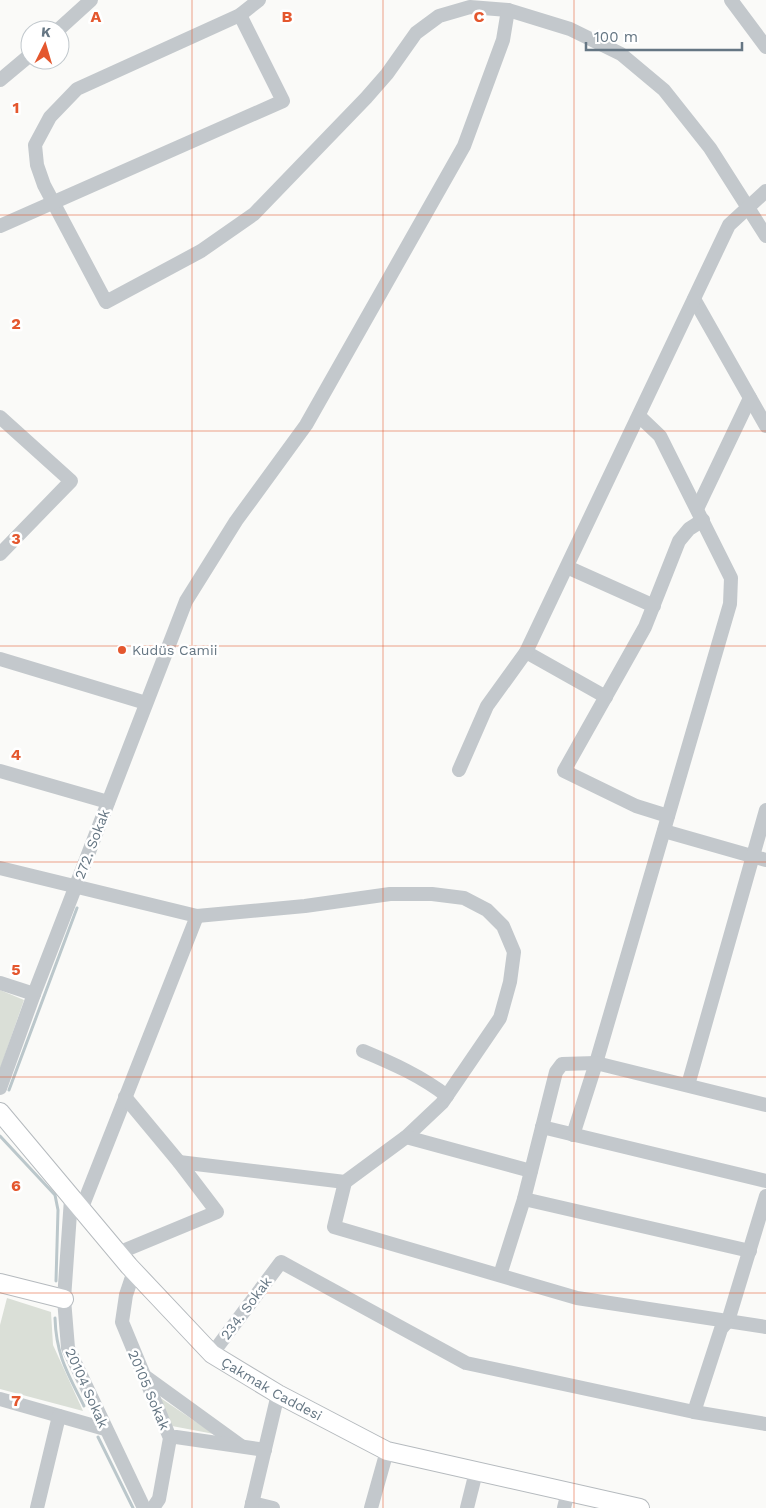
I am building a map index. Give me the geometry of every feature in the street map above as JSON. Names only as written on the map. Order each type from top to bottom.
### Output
[{"type":"main road","name":"Çakmak Caddesi","points":[[0,1112],[118,1253],[212,1354],[278,1394],[386,1451],[476,1472],[566,1500],[640,1508]]},
{"type":"main road","points":[[0,1285],[64,1299]]},
{"type":"street","points":[[69,20],[91,0]]},
{"type":"street","points":[[259,0],[240,15],[77,89],[50,117],[35,145],[37,165],[53,203],[106,302],[201,251],[254,214],[366,98],[416,33],[439,16],[470,7],[508,10],[570,29],[622,54],[664,90],[710,148],[766,236]]},
{"type":"street","points":[[731,0],[766,47]]},
{"type":"street","name":"272. Sokak","points":[[0,1088],[34,994],[186,601],[236,521],[306,425],[464,146],[503,40],[508,10]]},
{"type":"street","points":[[0,226],[283,101],[240,15]]},
{"type":"street","points":[[0,80],[20,63]]},
{"type":"street","points":[[459,770],[487,706],[526,652],[729,225],[747,206],[766,192]]},
{"type":"street","points":[[694,299],[766,426]]},
{"type":"street","points":[[668,816],[636,806],[564,771],[654,606],[679,541],[700,515],[750,398]]},
{"type":"street","points":[[573,1135],[596,1063],[730,604],[731,578],[660,436],[639,416]]},
{"type":"street","points":[[0,417],[71,481],[0,554]]},
{"type":"street","points":[[567,567],[654,606]]},
{"type":"street","points":[[526,652],[606,697]]},
{"type":"street","points":[[0,659],[146,703]]},
{"type":"street","points":[[0,771],[108,802]]},
{"type":"street","points":[[688,1085],[759,858],[766,810]]},
{"type":"street","points":[[664,831],[759,858]]},
{"type":"street","points":[[0,868],[197,916],[305,906],[390,894],[432,894],[464,898],[487,910],[502,926],[514,952],[510,982],[500,1018],[447,1096],[406,1137],[345,1182],[334,1227],[577,1298],[766,1327]]},
{"type":"street","name":"20104 Sokak","points":[[144,1508],[68,1348],[64,1299],[76,1204],[125,1097],[197,916]]},
{"type":"street","points":[[0,983],[34,994]]},
{"type":"street","points":[[363,1051],[424,1078],[447,1096]]},
{"type":"street","points":[[500,1275],[532,1171],[556,1072],[562,1064],[596,1063],[766,1104]]},
{"type":"street","points":[[118,1253],[217,1212],[179,1162],[125,1097]]},
{"type":"street","points":[[542,1128],[766,1181]]},
{"type":"street","points":[[406,1137],[532,1171]]},
{"type":"street","points":[[179,1162],[345,1182]]},
{"type":"street","points":[[766,1196],[728,1321],[721,1329],[694,1412],[766,1424]]},
{"type":"street","points":[[524,1199],[750,1251]]},
{"type":"street","name":"234. Sokak","points":[[212,1354],[281,1262],[466,1363],[694,1412]]},
{"type":"street","name":"20105 Sokak","points":[[134,1271],[126,1295],[122,1322],[170,1438],[160,1499],[153,1508]]},
{"type":"street","points":[[143,1375],[242,1446]]},
{"type":"street","points":[[273,1508],[252,1506],[278,1394]]},
{"type":"street","points":[[0,1399],[105,1429]]},
{"type":"street","points":[[37,1508],[59,1416]]},
{"type":"street","points":[[176,1437],[265,1450]]},
{"type":"street","points":[[371,1508],[386,1451]]},
{"type":"street","points":[[467,1508],[476,1472]]},
{"type":"shaded area","points":[[0,990],[24,1000],[0,1069]]},
{"type":"shaded area","points":[[7,1298],[51,1312],[53,1345],[83,1411],[0,1389],[0,1325]]},
{"type":"shaded area","points":[[159,1397],[214,1434],[172,1426]]},
{"type":"waterway","points":[[9,1090],[77,908]]},
{"type":"waterway","points":[[0,1136],[55,1195],[58,1210],[56,1281]]},
{"type":"waterway","points":[[55,1318],[60,1354],[84,1406]]},
{"type":"waterway","points":[[98,1437],[133,1508]]},
{"type":"place","name":"Kudüs Camii","points":[[122,650]]}]
